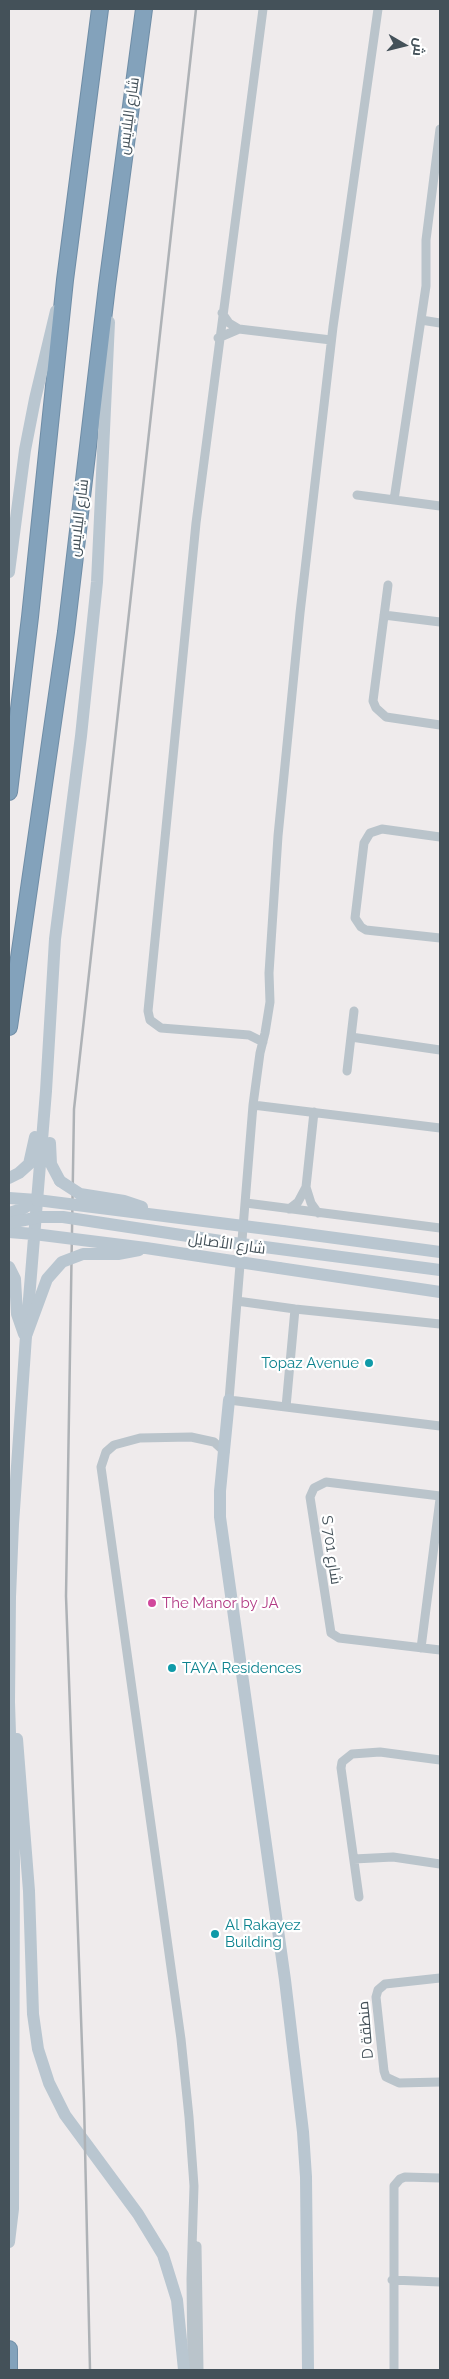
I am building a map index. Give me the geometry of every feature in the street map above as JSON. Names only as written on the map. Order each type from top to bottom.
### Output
[{"type":"highway","points":[[9,792],[30,618],[65,280],[100,9]]},
{"type":"highway","name":"شارع اليلايس","points":[[9,1027],[66,632],[107,286],[144,9]]},
{"type":"highway","points":[[9,2349],[9,2370]]},
{"type":"main road","points":[[9,572],[22,469],[34,399],[65,280]]},
{"type":"main road","points":[[9,2242],[13,2209],[14,2075],[14,1861],[9,1702],[10,1597],[26,1336],[50,1038],[58,905],[81,736],[97,582],[108,368],[107,286]]},
{"type":"main road","points":[[9,1178],[24,1169],[32,1157],[40,1078],[50,1038]]},
{"type":"main road","points":[[46,1091],[51,1113],[50,1158],[53,1170],[60,1181],[80,1194],[124,1202],[158,1215]]},
{"type":"main road","name":"شارع الأصايل","points":[[9,1198],[158,1215],[440,1252]]},
{"type":"main road","points":[[9,1213],[37,1200]]},
{"type":"main road","points":[[9,1223],[40,1217],[63,1217],[234,1243],[440,1270]]},
{"type":"main road","name":"شارع الأصايل","points":[[9,1232],[146,1248],[440,1292]]},
{"type":"main road","points":[[26,1336],[47,1279],[62,1262],[83,1254],[118,1254],[146,1248]]},
{"type":"main road","points":[[9,1267],[16,1279],[17,1314],[26,1336]]},
{"type":"main road","points":[[229,1400],[220,1491],[220,1518],[285,1980],[303,2132],[306,2177],[308,2370]]},
{"type":"main road","points":[[9,1702],[19,1750],[29,1891],[32,2014],[38,2049],[49,2083],[65,2116],[138,2214],[162,2255],[177,2300],[184,2370]]},
{"type":"street","points":[[263,9],[218,338],[196,523],[148,1012],[150,1020],[161,1028],[249,1035],[263,1042]]},
{"type":"street","points":[[378,9],[332,340],[288,731],[278,836],[269,973],[270,1002],[253,1105],[229,1400],[440,1426]]},
{"type":"street","points":[[394,500],[426,286],[425,247],[440,129]]},
{"type":"street","points":[[430,210],[440,211]]},
{"type":"street","points":[[222,313],[229,323],[239,329],[332,340]]},
{"type":"street","points":[[420,320],[440,323]]},
{"type":"street","points":[[218,338],[239,329]]},
{"type":"street","points":[[357,495],[440,506]]},
{"type":"street","points":[[388,585],[373,701],[376,708],[386,717],[440,724]]},
{"type":"street","points":[[384,615],[440,622]]},
{"type":"street","points":[[440,837],[382,829],[370,833],[364,843],[355,918],[357,923],[366,930],[440,938]]},
{"type":"street","points":[[347,1070],[354,1011]]},
{"type":"street","points":[[351,1037],[440,1050]]},
{"type":"street","points":[[253,1105],[440,1128]]},
{"type":"street","points":[[314,1112],[306,1187],[309,1198],[318,1213]]},
{"type":"street","points":[[289,1209],[298,1202],[306,1187]]},
{"type":"street","points":[[246,1203],[440,1228]]},
{"type":"street","points":[[237,1301],[440,1324]]},
{"type":"street","points":[[286,1407],[295,1309]]},
{"type":"street","points":[[192,2370],[192,2147],[181,2039],[101,1467],[106,1452],[114,1445],[140,1438],[174,1436],[200,1439],[214,1442],[225,1452]]},
{"type":"street","name":"S 701 شارع","points":[[440,1497],[326,1482],[314,1488],[310,1497],[331,1633],[339,1638],[440,1650]]},
{"type":"street","points":[[421,1648],[440,1497]]},
{"type":"street","points":[[360,1897],[341,1768],[344,1759],[352,1754],[380,1752],[440,1760]]},
{"type":"street","points":[[354,1859],[399,1858],[440,1864]]},
{"type":"street","name":"D منطقة","points":[[440,1978],[385,1984],[378,1990],[376,1997],[386,2077],[399,2083],[440,2082]]},
{"type":"street","points":[[394,2370],[392,2280],[394,2186],[400,2179],[405,2177],[440,2178]]},
{"type":"street","points":[[192,2224],[197,2240],[199,2370]]},
{"type":"street","points":[[392,2280],[440,2282]]},
{"type":"railway","points":[[90,2370],[84,2102],[66,1596],[74,1109],[196,9]]},
{"type":"place","name":"Topaz Avenue","points":[[369,1363]]},
{"type":"place","name":"The Manor by JA","points":[[152,1603]]},
{"type":"place","name":"TAYA Residences","points":[[172,1668]]},
{"type":"place","name":"Al Rakayez Building","points":[[215,1934]]}]
